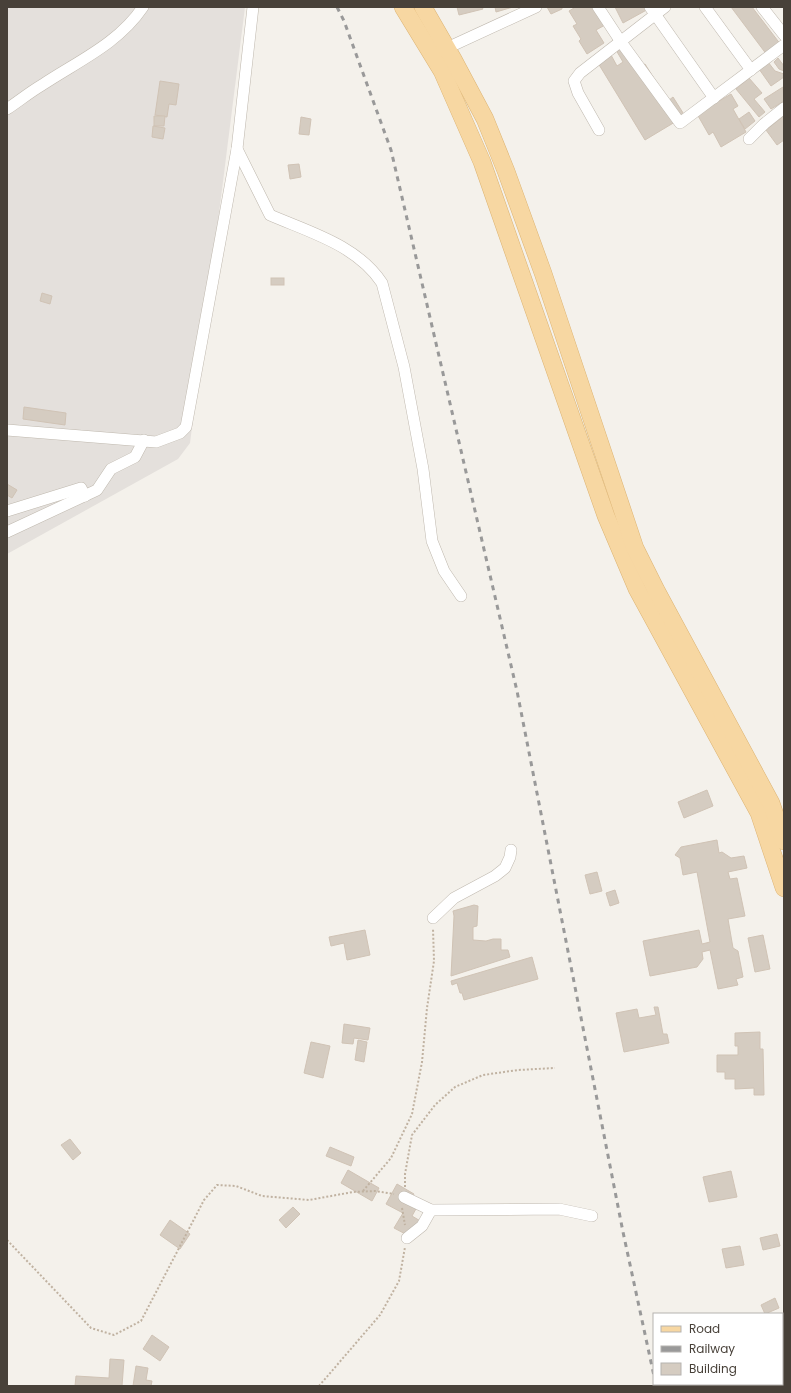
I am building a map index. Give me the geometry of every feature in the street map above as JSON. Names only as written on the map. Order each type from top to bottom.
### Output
[{"type":"main road","points":[[403,7],[442,71],[482,162],[603,509],[637,589],[759,813],[784,888]]},
{"type":"main road","points":[[423,7],[485,119],[506,171],[543,273],[635,548],[656,590],[771,803],[784,841]]},
{"type":"street","points":[[7,110],[41,85],[104,47],[130,23],[143,7]]},
{"type":"street","points":[[7,430],[156,442],[180,434],[186,427],[237,149],[253,7]]},
{"type":"street","points":[[447,48],[517,11],[536,7]]},
{"type":"street","points":[[598,7],[620,42],[680,123],[784,46]]},
{"type":"street","points":[[599,130],[578,93],[574,81],[580,73],[620,42],[652,11],[665,7]]},
{"type":"street","points":[[705,7],[751,70]]},
{"type":"street","points":[[762,7],[784,35]]},
{"type":"street","points":[[652,11],[714,98]]},
{"type":"street","points":[[749,139],[764,124],[784,108]]},
{"type":"street","points":[[237,149],[270,215],[340,245],[374,272],[382,283],[404,367],[423,469],[432,541],[444,571],[461,596]]},
{"type":"street","points":[[7,532],[97,490],[110,469],[134,457],[144,440]]},
{"type":"street","points":[[7,511],[80,488],[85,496]]},
{"type":"street","points":[[433,918],[454,898],[495,876],[505,868],[510,858],[511,850]]},
{"type":"street","points":[[400,1196],[431,1210],[559,1209],[592,1216]]},
{"type":"street","points":[[407,1238],[422,1226],[431,1210]]},
{"type":"path","points":[[363,1191],[391,1158],[412,1114],[422,1062],[427,1008],[434,961],[433,918]]},
{"type":"path","points":[[7,1240],[91,1328],[114,1335],[141,1321],[204,1200],[217,1185],[236,1186],[262,1196],[309,1200],[363,1191],[375,1191],[400,1196]]},
{"type":"shaded area","points":[[7,7],[245,7],[190,443],[178,459],[7,554]]},
{"type":"building","points":[[457,7],[482,7],[483,9],[459,15]]},
{"type":"building","points":[[495,7],[513,7],[496,12]]},
{"type":"building","points":[[547,7],[562,7],[562,9],[551,14]]},
{"type":"building","points":[[573,7],[602,7],[605,25],[596,30],[604,43],[587,54],[579,41],[581,39],[573,26],[577,24],[569,11],[574,8]]},
{"type":"building","points":[[615,7],[652,7],[623,23]]},
{"type":"building","points":[[731,7],[752,7],[781,45],[767,55]]},
{"type":"building","points":[[626,44],[640,66],[645,64],[668,101],[673,97],[685,116],[645,140],[598,63],[611,55],[617,66],[623,62],[616,50]]},
{"type":"building","points":[[778,58],[784,66],[784,71],[779,69],[774,62]]},
{"type":"building","points":[[768,62],[775,71],[784,74],[784,77],[771,86],[759,69]]},
{"type":"building","points":[[749,78],[762,93],[754,99],[765,112],[759,117],[736,89]]},
{"type":"building","points":[[160,81],[179,84],[176,105],[169,104],[167,117],[155,115]]},
{"type":"building","points":[[783,87],[784,101],[771,109],[764,99]]},
{"type":"building","points":[[731,94],[738,106],[733,109],[746,132],[721,147],[713,132],[709,135],[697,114]]},
{"type":"building","points":[[749,112],[755,121],[745,129],[739,119]]},
{"type":"building","points":[[154,116],[165,116],[164,126],[154,126]]},
{"type":"building","points":[[784,116],[784,140],[777,145],[766,130]]},
{"type":"building","points":[[301,117],[311,119],[309,135],[299,134]]},
{"type":"building","points":[[153,126],[165,128],[163,139],[152,137]]},
{"type":"building","points":[[299,164],[301,177],[290,179],[288,165]]},
{"type":"building","points":[[271,278],[284,278],[284,285],[271,285]]},
{"type":"building","points":[[42,293],[52,296],[50,304],[40,301]]},
{"type":"building","points":[[24,407],[66,413],[65,425],[23,419]]},
{"type":"building","points":[[7,484],[17,490],[12,498],[7,495]]},
{"type":"building","points":[[707,790],[713,806],[684,818],[678,802]]},
{"type":"building","points":[[717,840],[719,853],[722,852],[731,858],[744,856],[747,868],[728,872],[730,879],[737,878],[745,916],[728,919],[733,948],[738,951],[743,977],[736,979],[738,985],[718,989],[710,950],[702,952],[703,959],[697,967],[650,976],[643,941],[699,930],[702,944],[710,942],[697,872],[683,875],[680,858],[675,855],[681,847]]},
{"type":"building","points":[[597,872],[602,891],[590,894],[585,875]]},
{"type":"building","points":[[615,890],[619,903],[610,906],[606,893]]},
{"type":"building","points":[[474,905],[478,906],[477,926],[473,927],[473,940],[486,941],[501,939],[501,950],[508,950],[510,957],[451,976],[453,911]]},
{"type":"building","points":[[365,930],[370,955],[347,960],[344,943],[331,946],[329,937]]},
{"type":"building","points":[[763,935],[770,969],[755,972],[748,938]]},
{"type":"building","points":[[532,957],[538,979],[464,1000],[457,983],[452,985],[451,981]]},
{"type":"building","points":[[654,1007],[658,1007],[663,1034],[667,1034],[669,1043],[624,1052],[616,1013],[637,1009],[639,1018],[656,1015]]},
{"type":"building","points":[[344,1024],[370,1028],[368,1040],[354,1038],[353,1044],[342,1043]]},
{"type":"building","points":[[760,1032],[760,1049],[763,1049],[764,1095],[754,1095],[754,1088],[735,1089],[735,1079],[725,1079],[725,1072],[717,1072],[717,1055],[738,1055],[738,1046],[735,1046],[735,1033]]},
{"type":"building","points":[[358,1040],[367,1042],[364,1062],[355,1060]]},
{"type":"building","points":[[311,1042],[330,1046],[323,1078],[304,1073]]},
{"type":"building","points":[[70,1139],[81,1153],[73,1160],[61,1145]]},
{"type":"building","points":[[330,1147],[354,1157],[351,1166],[326,1156]]},
{"type":"building","points":[[348,1170],[379,1188],[372,1201],[341,1183]]},
{"type":"building","points":[[731,1171],[737,1197],[709,1202],[703,1177]]},
{"type":"building","points":[[397,1184],[414,1194],[409,1203],[417,1207],[412,1216],[422,1222],[413,1238],[394,1228],[403,1213],[386,1204]]},
{"type":"building","points":[[293,1207],[300,1214],[286,1228],[279,1220]]},
{"type":"building","points":[[170,1220],[190,1234],[180,1249],[160,1235]]},
{"type":"building","points":[[777,1234],[780,1246],[763,1250],[760,1238]]},
{"type":"building","points":[[740,1246],[744,1265],[726,1268],[722,1249]]},
{"type":"building","points":[[775,1298],[779,1308],[765,1313],[761,1305]]},
{"type":"building","points":[[152,1335],[169,1347],[160,1361],[143,1349]]},
{"type":"building","points":[[110,1359],[124,1360],[122,1386],[75,1386],[76,1376],[109,1378]]},
{"type":"building","points":[[136,1366],[148,1368],[146,1380],[152,1381],[151,1386],[133,1386]]},
{"type":"railway","points":[[337,7],[344,21],[391,150],[517,691],[623,1232],[653,1371]]}]
